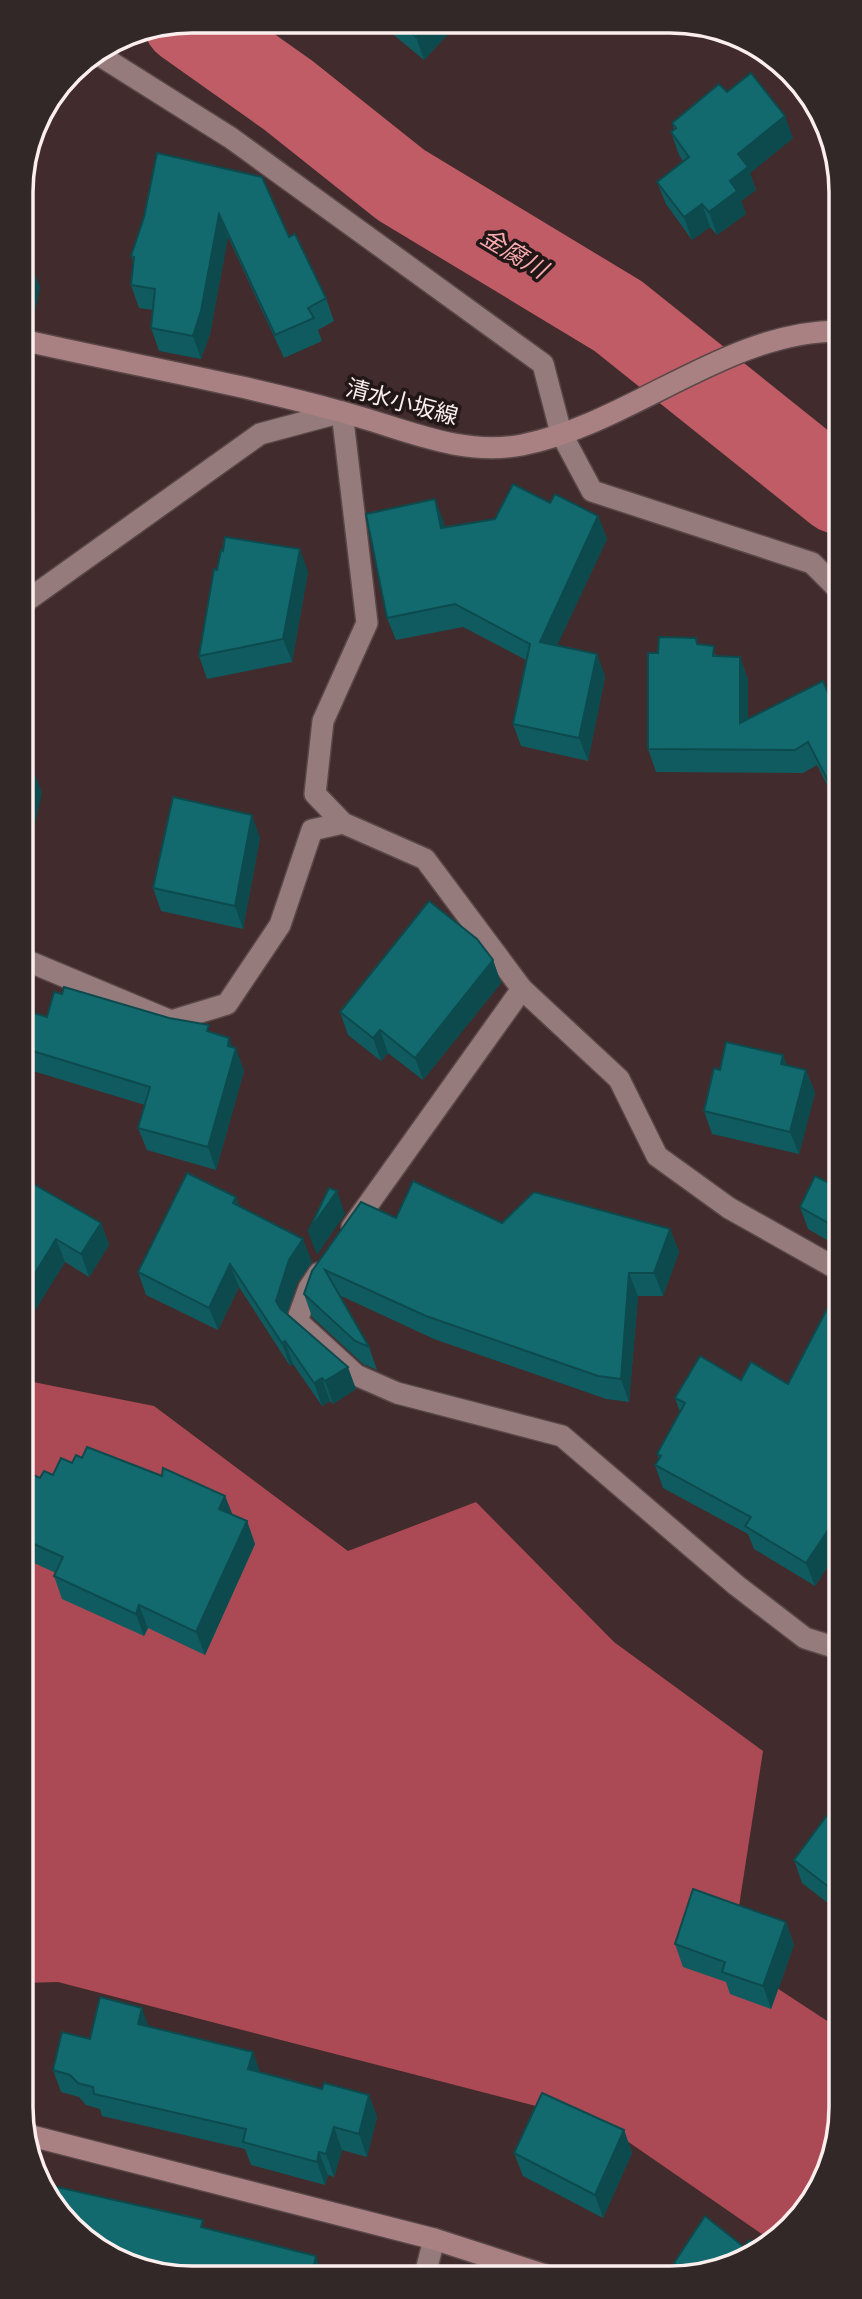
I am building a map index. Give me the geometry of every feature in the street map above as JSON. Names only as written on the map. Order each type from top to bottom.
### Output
[{"type":"main road","name":"清水小坂線","points":[[34,344],[342,412],[450,445],[520,446],[597,420],[762,342],[829,332]]},
{"type":"main road","points":[[36,2137],[434,2239],[517,2266]]},
{"type":"street","points":[[106,59],[231,138],[543,363],[561,433],[592,491],[812,563],[829,580]]},
{"type":"street","points":[[34,596],[260,434],[342,412],[367,623],[323,721],[316,794],[343,823],[425,859],[522,989],[620,1079],[657,1156],[729,1208],[828,1264]]},
{"type":"street","points":[[34,963],[171,1021],[227,1004],[280,925],[313,830],[343,823]]},
{"type":"street","points":[[522,989],[309,1288],[297,1321],[356,1375],[397,1393],[562,1436],[766,1607],[805,1637],[828,1645]]},
{"type":"street","points":[[427,2266],[434,2239]]},
{"type":"shaded area","points":[[33,1382],[154,1406],[348,1551],[476,1502],[614,1642],[763,1751],[731,1958],[828,2022],[826,2138],[817,2168],[802,2195],[789,2212],[764,2235],[601,2123],[58,1982],[33,1983]]},
{"type":"building","points":[[751,73],[785,116],[738,154],[748,167],[730,181],[737,191],[709,212],[702,204],[684,217],[657,182],[689,157],[671,132],[676,128],[672,123],[719,84],[727,92]]},
{"type":"building","points":[[157,153],[262,177],[289,237],[295,234],[326,298],[308,308],[314,318],[275,335],[219,214],[201,311],[193,336],[151,328],[155,289],[131,285],[134,257],[131,256],[144,217]]},
{"type":"building","points":[[513,484],[550,503],[555,494],[598,516],[540,642],[597,654],[579,738],[513,724],[530,644],[455,604],[387,618],[366,514],[435,499],[441,528],[495,519]]},
{"type":"building","points":[[225,537],[300,549],[283,639],[199,656],[214,569],[217,570]]},
{"type":"building","points":[[659,637],[696,638],[697,644],[714,646],[713,656],[740,657],[740,723],[823,681],[829,694],[829,782],[808,742],[795,750],[648,749],[648,653],[658,653]]},
{"type":"building","points":[[173,797],[252,815],[235,906],[153,888]]},
{"type":"building","points":[[429,901],[477,939],[493,960],[415,1058],[380,1030],[373,1038],[340,1012]]},
{"type":"building","points":[[64,987],[169,1018],[209,1025],[207,1031],[229,1038],[228,1046],[236,1048],[208,1147],[138,1128],[150,1087],[34,1051],[34,1013],[47,1017],[54,992],[62,994]]},
{"type":"building","points":[[726,1042],[783,1055],[781,1064],[806,1070],[790,1132],[704,1111],[714,1068],[720,1070]]},
{"type":"building","points":[[187,1173],[236,1197],[233,1203],[303,1239],[289,1260],[276,1301],[280,1308],[348,1367],[325,1381],[322,1378],[314,1383],[285,1341],[282,1343],[230,1264],[209,1308],[138,1272]]},
{"type":"building","points":[[815,1176],[828,1183],[828,1223],[800,1207]]},
{"type":"building","points":[[413,1181],[502,1223],[534,1192],[670,1229],[654,1273],[629,1273],[621,1379],[598,1376],[426,1316],[325,1270],[369,1347],[355,1341],[304,1294],[312,1271],[361,1202],[396,1218]]},
{"type":"building","points":[[33,1184],[101,1223],[81,1254],[56,1239],[33,1276]]},
{"type":"building","points":[[329,1188],[337,1191],[308,1232]]},
{"type":"building","points":[[828,1306],[828,1530],[806,1563],[745,1526],[751,1517],[655,1465],[661,1456],[657,1454],[685,1403],[675,1398],[700,1356],[741,1380],[751,1362],[788,1384]]},
{"type":"building","points":[[87,1447],[162,1476],[163,1468],[225,1496],[219,1509],[247,1521],[196,1632],[139,1605],[136,1614],[54,1576],[63,1557],[33,1544],[33,1475],[40,1478],[44,1471],[53,1475],[61,1458],[72,1463],[76,1455],[82,1458]]},
{"type":"building","points":[[828,1814],[828,1887],[794,1860]]},
{"type":"building","points":[[693,1889],[786,1922],[763,1986],[722,1972],[725,1962],[675,1944]]},
{"type":"building","points":[[100,1997],[142,2008],[138,2024],[253,2052],[248,2069],[322,2089],[324,2083],[369,2095],[359,2134],[334,2127],[326,2154],[319,2152],[317,2162],[243,2142],[246,2129],[94,2094],[93,2087],[78,2083],[70,2075],[53,2070],[62,2032],[90,2039]]},
{"type":"building","points":[[542,2093],[624,2130],[595,2195],[514,2153]]},
{"type":"building","points":[[55,2187],[203,2220],[201,2227],[316,2256],[314,2266],[192,2266],[161,2263],[131,2254],[95,2233],[73,2212]]},
{"type":"building","points":[[705,2216],[744,2247],[731,2254],[701,2263],[677,2265],[674,2263]]},
{"type":"waterway","name":"金腐川","points":[[202,34],[288,95],[401,185],[618,316],[829,485]]}]
